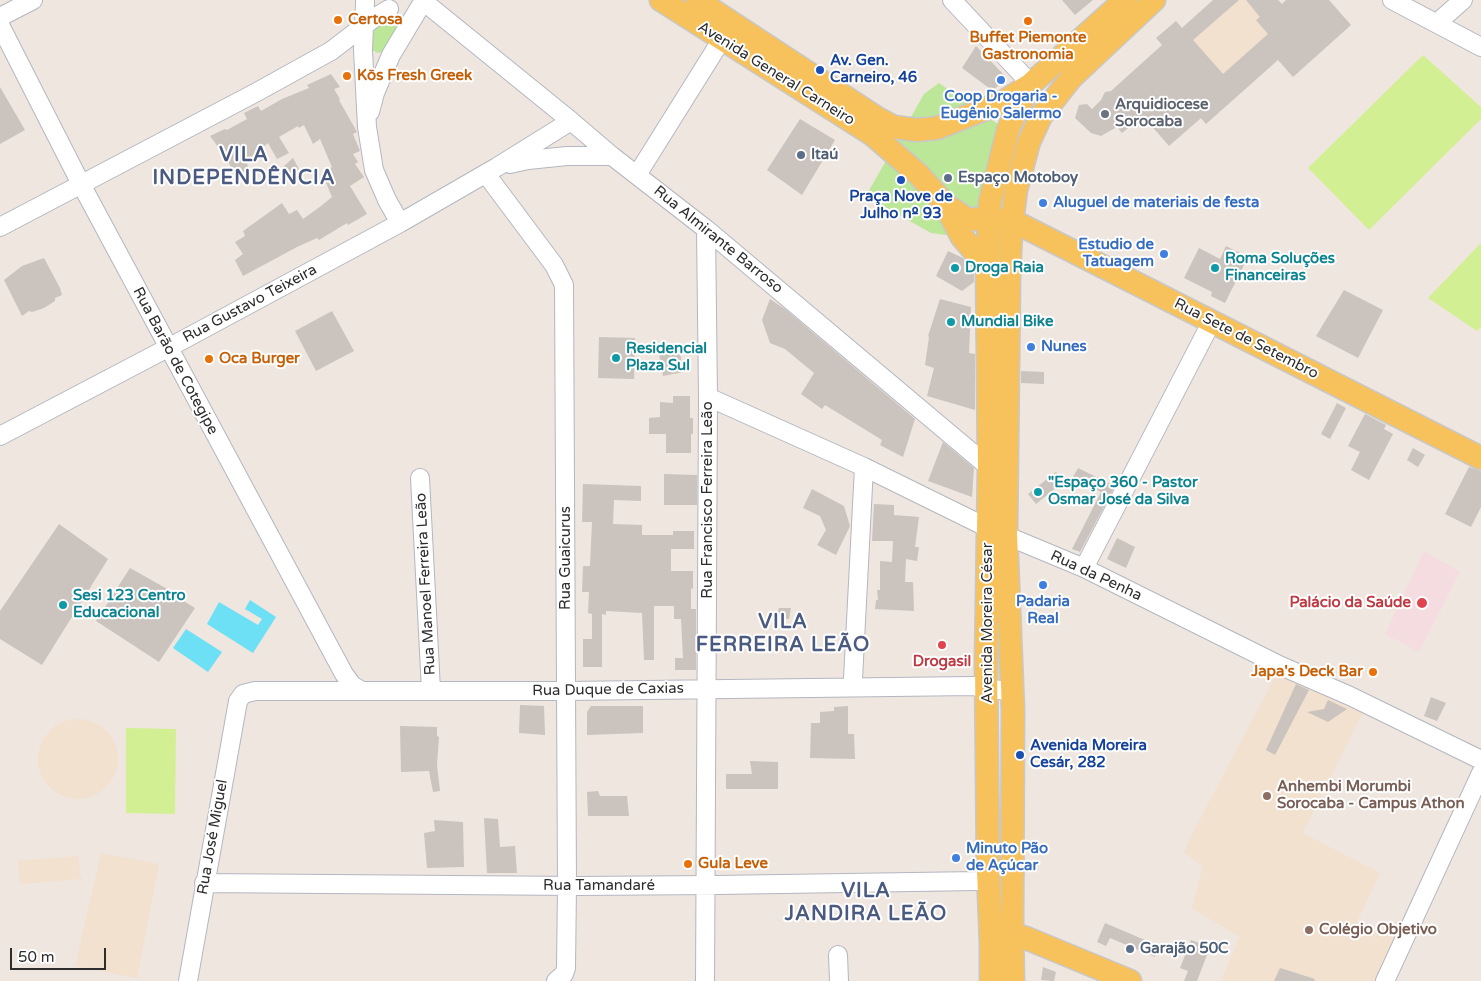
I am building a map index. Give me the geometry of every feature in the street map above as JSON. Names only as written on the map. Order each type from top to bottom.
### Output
[{"type":"main road","name":"Avenida General Carneiro","points":[[661,0],[688,6],[894,127],[917,130],[937,128]]},
{"type":"main road","points":[[1016,190],[1028,142],[1037,122],[1071,78],[1154,0]]},
{"type":"main road","points":[[1012,220],[967,219],[945,204],[919,175],[910,156],[910,145],[920,136],[1003,102],[1031,84],[1121,1]]},
{"type":"main road","name":"Avenida General Carneiro","points":[[688,6],[722,39],[862,128],[890,149],[919,175]]},
{"type":"main road","name":"Avenida Moreira César","points":[[1013,981],[1013,692],[1011,655],[989,467],[987,266],[990,202],[1008,130],[1031,84]]},
{"type":"main road","points":[[978,113],[987,114],[994,118],[1008,130],[1017,145],[1016,190]]},
{"type":"main road","name":"Avenida Moreira César","points":[[991,981],[992,943],[988,870],[988,810],[982,685],[997,531],[1012,220],[1016,190]]},
{"type":"main road","points":[[945,204],[962,237],[987,266]]},
{"type":"main road","name":"Rua Sete de Setembro","points":[[1012,220],[1481,458]]},
{"type":"main road","points":[[988,810],[997,855],[1000,926],[1003,930],[1130,981]]},
{"type":"street","points":[[0,17],[33,0]]},
{"type":"street","points":[[952,0],[1031,84]]},
{"type":"street","points":[[1392,0],[1481,47]]},
{"type":"street","points":[[1437,23],[1463,0]]},
{"type":"street","points":[[400,223],[387,200],[374,170],[366,127],[362,50],[364,1],[394,11],[401,20],[402,38]]},
{"type":"street","points":[[0,227],[331,51],[364,25],[390,9],[423,1]]},
{"type":"street","points":[[366,127],[375,93],[391,55],[423,1]]},
{"type":"street","name":"Rua Almirante Barroso","points":[[423,1],[572,121],[612,156],[706,229],[989,467]]},
{"type":"street","name":"Rua Almirante Barroso","points":[[414,17],[420,13],[428,12],[444,18]]},
{"type":"street","name":"Rua Barão de Cotegipe","points":[[0,25],[81,184],[344,674],[352,685],[360,690]]},
{"type":"street","points":[[637,175],[722,39]]},
{"type":"street","points":[[331,51],[347,47],[362,50],[375,60],[391,55]]},
{"type":"street","name":"Rua Gustavo Teixeira","points":[[0,436],[400,223],[572,121]]},
{"type":"street","name":"Rua Gustavo Teixeira","points":[[560,157],[580,144],[586,133]]},
{"type":"street","name":"Rua Gustavo Teixeira","points":[[492,170],[528,160],[590,155],[612,156]]},
{"type":"street","name":"Rua Guaicurus","points":[[492,170],[554,265],[564,286],[567,886],[565,977]]},
{"type":"street","name":"Rua Francisco Ferreira Leão","points":[[705,981],[708,689],[706,229]]},
{"type":"street","points":[[1084,568],[1212,321]]},
{"type":"street","name":"Rua da Penha","points":[[708,397],[997,531],[1084,568],[1281,666],[1350,696],[1481,760]]},
{"type":"street","points":[[855,687],[853,679],[864,468]]},
{"type":"street","name":"Rua Manoel Ferreira Leão","points":[[420,478],[431,690]]},
{"type":"street","points":[[982,685],[1002,674],[1008,665],[1011,655]]},
{"type":"street","name":"Rua Duque de Caxias","points":[[243,694],[255,691],[566,691],[982,685],[1013,692]]},
{"type":"street","name":"Rua José Miguel","points":[[188,981],[238,701],[243,694]]},
{"type":"street","points":[[1385,981],[1481,772]]},
{"type":"street","name":"Rua Tamandaré","points":[[204,883],[567,886],[978,881],[985,876],[988,870]]},
{"type":"street","points":[[838,955],[839,981]]},
{"type":"shaded area","points":[[1213,0],[1278,0],[1282,4],[1286,0],[1329,0],[1351,25],[1293,77],[1278,60],[1206,124],[1200,119],[1169,146],[1116,86],[1162,45],[1156,38],[1176,21],[1182,27]]},
{"type":"shaded area","name":"Palácio da Saúde","points":[[1424,551],[1460,572],[1419,652],[1385,634]]},
{"type":"shaded area","name":"Anhembi Morumbi Sorocaba - Campus Athon","points":[[1277,673],[1364,710],[1303,833],[1380,873],[1357,922],[1395,939],[1376,981],[1221,981],[1240,937],[1192,908],[1203,866],[1184,853]]},
{"type":"shaded area","points":[[78,719],[93,722],[106,731],[115,744],[118,759],[115,774],[106,787],[93,796],[78,799],[63,796],[50,787],[41,774],[38,759],[41,744],[50,731],[63,722]]},
{"type":"shaded area","points":[[101,853],[159,864],[137,978],[75,966]]},
{"type":"shaded area","points":[[78,856],[81,879],[20,884],[18,861]]},
{"type":"green space","points":[[389,18],[394,19],[397,24],[397,30],[385,51],[378,53],[372,50],[370,44],[373,33],[377,26]]},
{"type":"green space","points":[[1423,55],[1481,107],[1481,119],[1369,230],[1308,168]]},
{"type":"green space","points":[[939,83],[1002,127],[980,214],[959,233],[946,235],[931,233],[888,209],[867,194],[924,94]]},
{"type":"green space","points":[[1481,243],[1481,327],[1477,331],[1428,298]]},
{"type":"green space","points":[[126,728],[176,729],[175,814],[126,813]]},
{"type":"water","points":[[250,600],[276,617],[253,653],[207,624],[219,602],[258,625],[262,619],[245,609]]},
{"type":"water","points":[[186,629],[222,652],[208,672],[173,648]]},
{"type":"building","points":[[1062,0],[1093,0],[1075,15]]},
{"type":"building","points":[[1213,0],[1239,0],[1193,40],[1223,74],[1268,34],[1256,20],[1260,17],[1246,0],[1278,0],[1282,4],[1286,0],[1329,0],[1351,25],[1293,77],[1278,60],[1206,124],[1201,118],[1169,146],[1143,116],[1122,133],[1117,127],[1101,136],[1091,133],[1075,118],[1079,105],[1087,104],[1092,109],[1101,100],[1105,92],[1111,91],[1162,45],[1156,38],[1176,21],[1182,28]]},
{"type":"building","points":[[976,46],[1006,77],[993,91],[962,68]]},
{"type":"building","points":[[331,74],[340,87],[334,89],[357,132],[353,134],[360,151],[353,154],[358,162],[355,164],[364,177],[350,186],[367,214],[348,225],[347,223],[319,240],[317,238],[297,247],[243,276],[235,260],[243,254],[235,242],[245,236],[243,231],[282,203],[289,214],[297,210],[303,219],[332,197],[322,173],[332,167],[320,139],[313,144],[304,125],[299,128],[298,126],[279,137],[289,153],[277,159],[268,143],[246,161],[251,174],[238,181],[227,159],[210,136],[225,129],[227,130],[247,119],[244,113],[258,106],[261,111],[282,99],[309,88],[307,85]]},
{"type":"building","points":[[0,87],[25,130],[0,144]]},
{"type":"building","name":"Itaú","points":[[800,119],[835,140],[802,195],[767,170]]},
{"type":"building","points":[[293,158],[299,169],[288,178],[282,168]]},
{"type":"building","name":"Roma Soluções Financeiras","points":[[1226,246],[1248,257],[1225,303],[1211,296],[1212,292],[1184,278],[1199,248],[1220,259]]},
{"type":"building","name":"Droga Raia","points":[[948,251],[963,258],[974,274],[974,282],[962,291],[936,276]]},
{"type":"building","points":[[44,258],[62,295],[55,298],[55,301],[44,308],[32,312],[29,311],[22,316],[4,280],[22,266]]},
{"type":"building","points":[[1344,290],[1383,310],[1358,358],[1316,336]]},
{"type":"building","points":[[770,299],[785,309],[915,419],[903,457],[880,445],[882,440],[825,405],[822,409],[801,394],[814,373],[785,349],[770,343],[762,320]]},
{"type":"building","points":[[940,299],[971,307],[969,353],[975,354],[975,410],[927,396],[934,368],[925,365],[928,336]]},
{"type":"building","points":[[332,311],[354,351],[316,371],[295,331]]},
{"type":"building","name":"Residencial Plaza Sul","points":[[599,337],[635,338],[634,379],[598,378]]},
{"type":"building","points":[[679,349],[684,372],[663,376],[659,354]]},
{"type":"building","points":[[1021,371],[1044,372],[1044,384],[1021,383]]},
{"type":"building","points":[[673,396],[690,396],[690,418],[693,418],[691,453],[666,453],[666,434],[649,434],[649,418],[660,417],[660,402],[673,403]]},
{"type":"building","points":[[1337,403],[1346,408],[1330,439],[1321,434]]},
{"type":"building","points":[[1365,414],[1386,425],[1384,429],[1393,434],[1369,480],[1351,470],[1360,452],[1348,446]]},
{"type":"building","points":[[943,442],[974,468],[972,497],[928,481]]},
{"type":"building","points":[[1413,448],[1425,455],[1418,467],[1407,460]]},
{"type":"building","points":[[1469,467],[1481,471],[1481,507],[1471,527],[1445,514]]},
{"type":"building","points":[[1078,468],[1115,486],[1080,552],[1072,549],[1101,492],[1073,477]]},
{"type":"building","name":"\"Espaço 360 - Pastor Osmar José da Silva","points":[[1056,472],[1063,482],[1036,504],[1028,494]]},
{"type":"building","points":[[664,474],[697,475],[697,505],[664,505]]},
{"type":"building","points":[[583,484],[641,486],[641,501],[614,500],[613,524],[642,525],[642,535],[673,535],[673,531],[694,531],[694,549],[671,549],[671,571],[693,571],[691,609],[696,609],[696,670],[675,670],[675,658],[683,658],[681,619],[674,619],[674,606],[654,606],[654,660],[644,660],[642,613],[606,611],[606,615],[602,614],[602,667],[583,667],[583,639],[592,639],[592,614],[588,613],[589,592],[582,592],[583,566],[590,566],[592,522],[582,522]]},
{"type":"building","points":[[812,489],[844,506],[850,526],[836,555],[817,545],[826,530],[820,516],[803,508]]},
{"type":"building","points":[[874,504],[894,505],[894,515],[919,517],[915,547],[919,547],[917,561],[906,559],[905,582],[913,582],[914,611],[875,609],[876,600],[878,600],[877,590],[880,590],[880,561],[892,562],[893,541],[872,541]]},
{"type":"building","points":[[59,524],[108,559],[42,665],[0,639],[0,611]]},
{"type":"building","points":[[1117,538],[1135,547],[1126,568],[1107,559]]},
{"type":"building","points":[[130,568],[185,599],[185,602],[195,608],[159,662],[96,621]]},
{"type":"building","points":[[779,608],[791,608],[789,619],[776,618]]},
{"type":"building","points":[[1296,684],[1309,690],[1275,755],[1266,750]]},
{"type":"building","points":[[1431,697],[1446,703],[1437,721],[1424,716]]},
{"type":"building","points":[[1328,700],[1347,709],[1328,722],[1307,712],[1324,709]]},
{"type":"building","points":[[520,705],[544,706],[545,735],[519,733]]},
{"type":"building","points":[[591,706],[643,706],[643,733],[587,735],[587,712]]},
{"type":"building","points":[[848,706],[848,734],[854,734],[855,759],[810,758],[811,723],[820,723],[820,712],[834,711],[834,707]]},
{"type":"building","points":[[400,726],[437,727],[437,736],[439,737],[437,765],[440,791],[433,792],[429,771],[401,772]]},
{"type":"building","points":[[750,761],[778,762],[778,789],[726,789],[726,774],[752,774]]},
{"type":"building","points":[[598,791],[600,796],[627,796],[629,816],[588,816],[587,792]]},
{"type":"building","points":[[484,818],[498,819],[500,847],[515,846],[517,873],[487,873]]},
{"type":"building","points":[[434,820],[463,822],[464,867],[427,868],[424,833],[435,831]]},
{"type":"building","points":[[1105,923],[1159,946],[1155,957],[1110,938],[1106,946],[1097,942]]},
{"type":"building","points":[[1191,940],[1210,947],[1197,981],[1184,981],[1188,971],[1180,968]]},
{"type":"building","points":[[1043,967],[1056,972],[1054,981],[1041,980]]},
{"type":"building","points":[[1280,968],[1315,979],[1314,981],[1274,981]]},
{"type":"place","name":"Certosa","points":[[338,20]]},
{"type":"place","name":"Buffet Piemonte Gastronomia","points":[[1028,21]]},
{"type":"place","name":"Av. Gen. Carneiro, 46","points":[[820,70]]},
{"type":"place","name":"Kōs Fresh Greek","points":[[347,76]]},
{"type":"place","name":"Coop Drogaria - Eugênio Salermo","points":[[1001,80]]},
{"type":"place","name":"Arquidiocese Sorocaba","points":[[1105,114]]},
{"type":"place","name":"Itaú","points":[[801,155]]},
{"type":"place","name":"Espaço Motoboy","points":[[948,178]]},
{"type":"place","name":"Praça Nove de Julho nº 93","points":[[901,180]]},
{"type":"place","name":"Aluguel de materiais de festa","points":[[1043,203]]},
{"type":"place","name":"Estudio de Tatuagem","points":[[1164,254]]},
{"type":"place","name":"Droga Raia","points":[[955,268]]},
{"type":"place","name":"Roma Soluções Financeiras","points":[[1215,268]]},
{"type":"place","name":"Mundial Bike","points":[[951,322]]},
{"type":"place","name":"Nunes","points":[[1031,347]]},
{"type":"place","name":"Residencial Plaza Sul","points":[[616,358]]},
{"type":"place","name":"Oca Burger","points":[[209,359]]},
{"type":"place","name":"\"Espaço 360 - Pastor Osmar José da Silva","points":[[1038,492]]},
{"type":"place","name":"Padaria Real","points":[[1043,585]]},
{"type":"place","name":"Palácio da Saúde","points":[[1422,603]]},
{"type":"place","name":"Sesi 123 Centro Educacional","points":[[63,605]]},
{"type":"place","name":"Drogasil","points":[[942,645]]},
{"type":"place","name":"Japa's Deck Bar","points":[[1373,672]]},
{"type":"place","name":"Avenida Moreira Cesár, 282","points":[[1020,755]]},
{"type":"place","name":"Anhembi Morumbi Sorocaba - Campus Athon","points":[[1267,796]]},
{"type":"place","name":"Minuto Pão de Açúcar","points":[[956,858]]},
{"type":"place","name":"Gula Leve","points":[[688,864]]},
{"type":"place","name":"Colégio Objetivo","points":[[1309,930]]},
{"type":"place","name":"Garajão 50C","points":[[1130,949]]},
{"type":"district","name":"VILA INDEPENDÊNCIA","points":[[244,168]]},
{"type":"district","name":"VILA FERREIRA LEÃO","points":[[783,634]]},
{"type":"district","name":"VILA JANDIRA LEÃO","points":[[866,904]]}]
